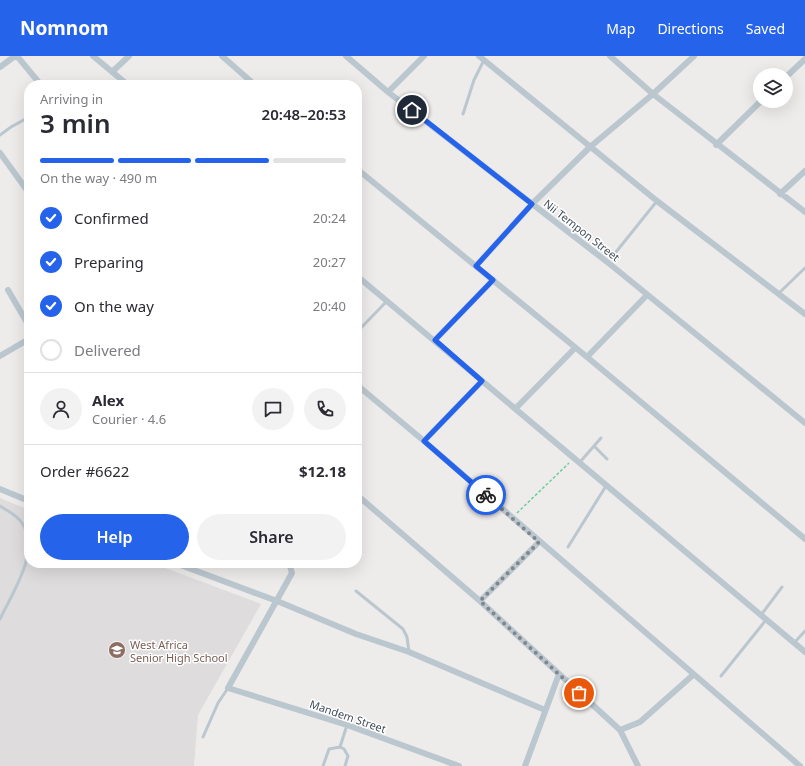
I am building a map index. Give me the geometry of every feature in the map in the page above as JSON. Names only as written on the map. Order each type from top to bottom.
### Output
[{"type":"street","points":[[0,67],[16,56],[37,80]]},
{"type":"street","points":[[93,56],[122,80]]},
{"type":"street","points":[[112,72],[129,56]]},
{"type":"street","points":[[222,56],[249,80]]},
{"type":"street","name":"Nii Tempon Street","points":[[346,56],[388,92],[647,295],[805,423]]},
{"type":"street","points":[[388,92],[424,56]]},
{"type":"street","points":[[610,56],[716,145],[805,212]]},
{"type":"street","points":[[476,266],[532,204],[590,147],[654,94],[694,56]]},
{"type":"street","points":[[481,58],[657,201],[805,314]]},
{"type":"street","points":[[793,70],[805,59]]},
{"type":"street","points":[[716,145],[754,108]]},
{"type":"street","points":[[1,156],[24,186]]},
{"type":"street","points":[[780,194],[805,171]]},
{"type":"street","points":[[362,173],[587,357],[805,539]]},
{"type":"street","points":[[362,280],[805,652]]},
{"type":"street","points":[[435,340],[493,280]]},
{"type":"street","points":[[8,290],[24,317]]},
{"type":"street","points":[[587,357],[647,295]]},
{"type":"street","points":[[0,356],[24,342]]},
{"type":"street","points":[[516,408],[575,348]]},
{"type":"street","points":[[424,441],[482,381]]},
{"type":"street","points":[[362,389],[800,766]]},
{"type":"street","points":[[0,489],[24,498]]},
{"type":"street","points":[[362,499],[480,601],[620,730],[638,766]]},
{"type":"street","points":[[480,601],[539,542]]},
{"type":"street","points":[[188,568],[277,601],[356,634],[409,652],[545,710]]},
{"type":"street","points":[[228,688],[292,573],[290,568]]},
{"type":"street","points":[[525,766],[559,674]]},
{"type":"street","points":[[620,730],[640,722],[693,675]]},
{"type":"street","name":"Mandem Street","points":[[228,688],[347,725],[459,766]]},
{"type":"lane","points":[[463,114],[481,58]]},
{"type":"lane","points":[[0,135],[11,126],[24,120]]},
{"type":"lane","points":[[616,252],[657,201]]},
{"type":"lane","points":[[779,294],[805,268]]},
{"type":"lane","points":[[362,327],[387,301]]},
{"type":"lane","points":[[580,462],[602,438]]},
{"type":"lane","points":[[594,446],[607,459]]},
{"type":"lane","points":[[568,547],[607,485]]},
{"type":"lane","points":[[0,506],[16,516],[24,526]]},
{"type":"lane","points":[[0,619],[20,579],[24,566]]},
{"type":"lane","points":[[721,676],[764,617],[782,587]]},
{"type":"lane","points":[[356,591],[403,629],[407,637],[409,652]]},
{"type":"lane","points":[[794,643],[805,631]]},
{"type":"lane","points":[[203,737],[218,703],[228,688]]},
{"type":"lane","points":[[340,747],[347,725]]},
{"type":"lane","points":[[323,766],[329,749],[340,747],[344,749],[348,756],[345,766]]},
{"type":"path","points":[[512,518],[574,457]]},
{"type":"shaded area","name":"West Africa Senior High School","points":[[0,498],[24,508],[24,568],[165,568],[261,604],[198,715],[194,766],[0,766]]},
{"type":"way so far","points":[[486,495],[539,542],[480,601],[579,693]]},
{"type":"place","name":"West Africa Senior High School","points":[[117,650]]},
{"type":"route","points":[[412,110],[532,204],[476,266],[493,280],[435,340],[482,381],[424,441],[486,495]]}]
